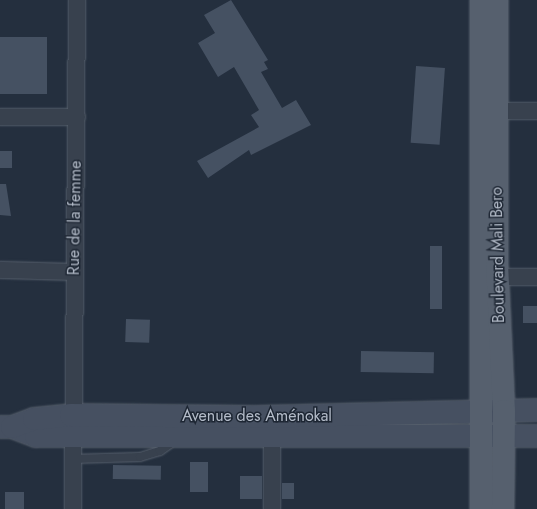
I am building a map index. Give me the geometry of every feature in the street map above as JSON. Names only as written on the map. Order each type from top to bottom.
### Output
[{"type":"main road","name":"Boulevard Mali Bero","points":[[481,0],[489,111],[489,277],[480,412],[482,438],[482,509]]},
{"type":"main road","name":"Boulevard Mali Bero","points":[[489,111],[497,0]]},
{"type":"main road","name":"Boulevard Mali Bero","points":[[489,277],[504,411],[503,509]]},
{"type":"main road","name":"Avenue des Aménokal","points":[[6,427],[34,418],[72,415],[260,430],[480,412],[537,410]]},
{"type":"main road","name":"Avenue des Aménokal","points":[[6,427],[36,436],[71,436],[188,425]]},
{"type":"main road","name":"Avenue des Aménokal","points":[[322,426],[482,438],[537,436]]},
{"type":"street","name":"Rue de la femme","points":[[73,509],[71,436],[77,117],[77,0]]},
{"type":"street","points":[[489,111],[537,111]]},
{"type":"street","points":[[0,117],[77,117]]},
{"type":"street","points":[[0,270],[74,272]]},
{"type":"street","points":[[489,277],[537,277]]},
{"type":"street","points":[[260,430],[272,509]]},
{"type":"lane","points":[[71,459],[140,457],[171,445],[188,425]]},
{"type":"building","points":[[231,0],[268,60],[264,62],[268,69],[261,72],[282,108],[296,100],[311,125],[251,155],[249,150],[208,178],[197,161],[259,127],[251,115],[259,110],[234,67],[218,77],[198,43],[215,33],[204,15]]},
{"type":"building","points":[[0,37],[47,37],[47,94],[0,94]]},
{"type":"building","points":[[416,66],[445,68],[440,145],[411,143]]},
{"type":"building","points":[[0,151],[12,151],[12,168],[0,168]]},
{"type":"building","points":[[0,184],[6,184],[11,216],[0,215]]},
{"type":"building","points":[[430,246],[442,246],[442,309],[430,309]]},
{"type":"building","points":[[523,306],[537,306],[537,323],[523,323]]},
{"type":"building","points":[[126,319],[150,320],[149,343],[125,342]]},
{"type":"building","points":[[361,351],[434,352],[434,373],[361,372]]},
{"type":"building","points":[[190,462],[208,462],[208,492],[190,492]]},
{"type":"building","points":[[113,465],[161,466],[161,480],[113,479]]},
{"type":"building","points":[[240,476],[262,476],[262,499],[240,499]]},
{"type":"building","points":[[282,483],[294,483],[294,499],[282,499]]},
{"type":"building","points":[[5,492],[24,492],[24,509],[5,509]]}]
